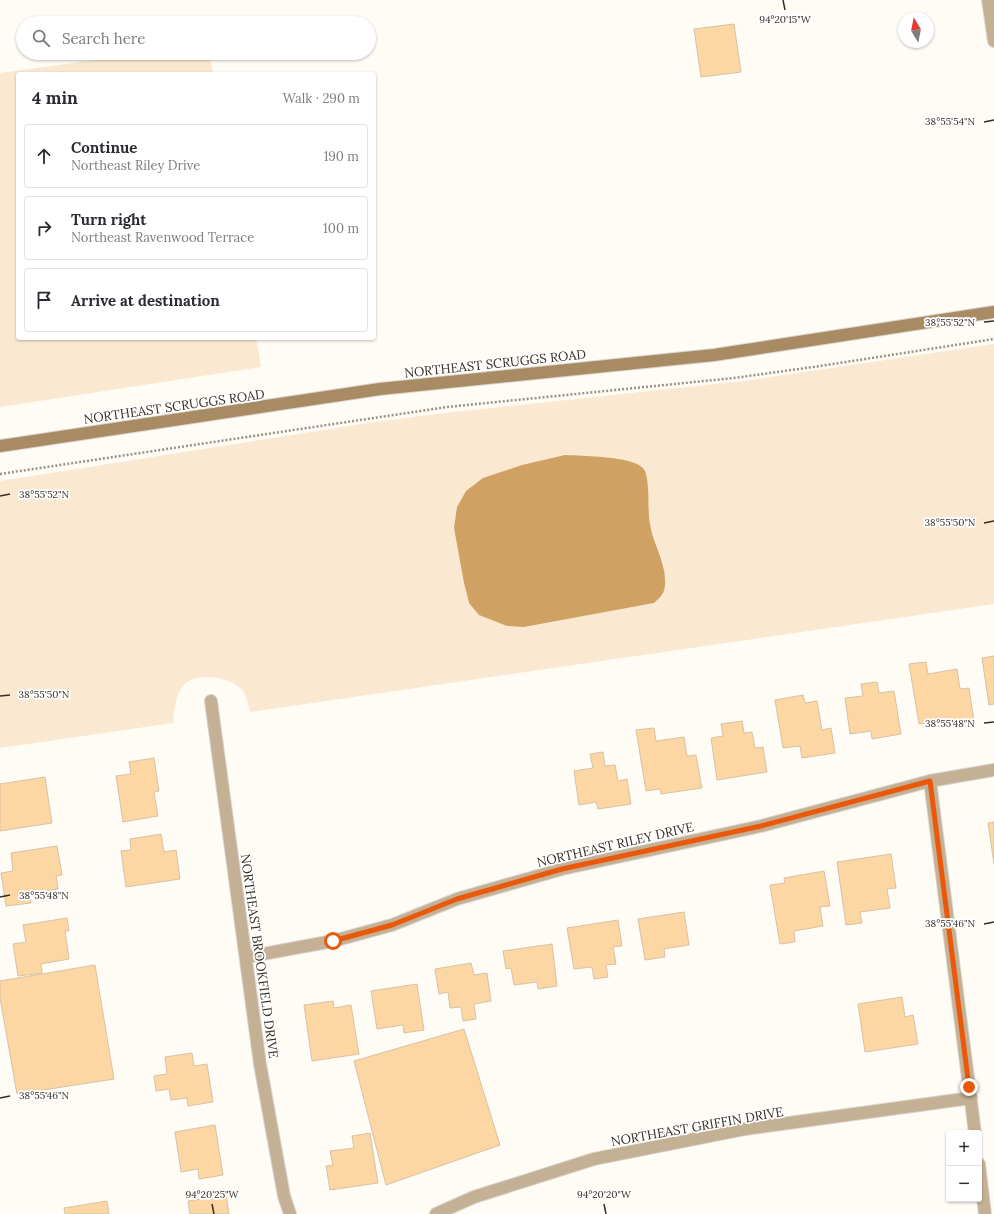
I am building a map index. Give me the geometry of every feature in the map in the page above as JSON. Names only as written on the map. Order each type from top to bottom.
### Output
[{"type":"street","points":[[988,0],[994,41]]},
{"type":"street","name":"NORTHEAST SCRUGGS ROAD","points":[[0,446],[380,389],[714,355],[994,312]]},
{"type":"street","name":"NORTHEAST BROOKFIELD DRIVE","points":[[211,700],[261,1072],[284,1196],[290,1214]]},
{"type":"street","name":"NORTHEAST RILEY DRIVE","points":[[246,957],[333,941],[392,925],[457,899],[562,869],[761,826],[930,781],[994,770]]},
{"type":"street","points":[[930,781],[975,1130]]},
{"type":"street","name":"NORTHEAST GRIFFIN DRIVE","points":[[436,1214],[474,1197],[594,1159],[745,1129],[971,1098]]},
{"type":"street","points":[[979,1166],[985,1214]]},
{"type":"path","points":[[0,474],[447,407],[734,378],[994,339]]},
{"type":"shaded area","points":[[95,60],[210,60],[213,72],[16,72],[16,340],[256,340],[261,367],[0,407],[0,73]]},
{"type":"shaded area","points":[[994,344],[994,604],[250,712],[244,693],[238,686],[223,679],[205,677],[197,678],[184,685],[181,689],[177,698],[173,723],[0,748],[0,481],[368,423],[444,413],[743,381]],"holes":[[[600,457],[629,461],[643,467],[648,497],[649,524],[664,566],[663,595],[654,603],[524,627],[469,603],[454,528]]]},
{"type":"shaded area","points":[[565,455],[618,459],[637,464],[643,468],[648,487],[650,524],[664,568],[665,586],[662,594],[654,603],[524,627],[507,626],[479,615],[469,603],[464,583],[454,528],[457,507],[466,491],[483,478],[522,465]]},
{"type":"building","points":[[734,24],[741,72],[701,77],[694,29]]},
{"type":"building","points":[[994,656],[994,704],[989,705],[982,658]]},
{"type":"building","points":[[926,662],[928,674],[957,669],[960,689],[969,688],[974,721],[934,727],[933,722],[919,724],[909,664]]},
{"type":"building","points":[[877,682],[879,693],[894,691],[901,734],[872,739],[871,731],[850,734],[845,698],[863,696],[861,684]]},
{"type":"building","points":[[803,695],[805,703],[817,701],[822,730],[831,728],[835,753],[802,758],[800,746],[783,748],[775,700]]},
{"type":"building","points":[[742,721],[744,733],[752,732],[755,748],[763,747],[767,772],[717,780],[711,738],[723,736],[721,724]]},
{"type":"building","points":[[654,728],[656,741],[684,737],[687,756],[696,755],[702,788],[661,794],[660,789],[646,791],[636,730]]},
{"type":"building","points":[[603,752],[605,766],[615,765],[618,781],[627,779],[631,804],[598,809],[596,802],[579,805],[574,771],[593,768],[590,754]]},
{"type":"building","points":[[154,758],[159,791],[154,792],[158,816],[123,822],[116,776],[131,774],[129,762]]},
{"type":"building","points":[[45,777],[52,823],[0,831],[0,784]]},
{"type":"building","points":[[994,822],[994,864],[988,823]]},
{"type":"building","points":[[161,834],[164,852],[176,850],[180,879],[126,887],[121,851],[131,850],[130,839]]},
{"type":"building","points":[[57,846],[62,875],[56,876],[58,889],[30,893],[31,903],[6,906],[1,873],[13,871],[11,853]]},
{"type":"building","points":[[891,854],[896,888],[887,889],[890,908],[860,912],[862,923],[846,925],[837,862]]},
{"type":"building","points":[[824,871],[830,906],[820,907],[823,926],[794,931],[795,942],[780,944],[770,885],[785,883],[784,878]]},
{"type":"building","points":[[684,912],[689,945],[664,949],[665,957],[645,960],[638,919]]},
{"type":"building","points":[[67,918],[69,931],[65,931],[69,959],[41,964],[42,973],[18,976],[13,944],[26,942],[23,925]]},
{"type":"building","points":[[618,920],[622,946],[613,947],[616,964],[606,965],[608,977],[594,979],[592,967],[574,969],[567,928]]},
{"type":"building","points":[[552,944],[557,986],[538,989],[537,982],[514,985],[511,968],[506,969],[503,951]]},
{"type":"building","points":[[471,963],[474,975],[487,973],[491,1001],[474,1004],[476,1019],[463,1021],[461,1007],[450,1008],[448,992],[439,994],[435,969]]},
{"type":"building","points":[[95,965],[114,1079],[17,1094],[0,998],[0,981]]},
{"type":"building","points":[[417,984],[424,1030],[404,1033],[403,1025],[377,1029],[371,991]]},
{"type":"building","points":[[902,997],[905,1017],[913,1015],[918,1044],[865,1052],[858,1004]]},
{"type":"building","points":[[333,1001],[334,1008],[351,1005],[359,1054],[312,1061],[304,1005]]},
{"type":"building","points":[[464,1029],[500,1145],[386,1185],[354,1061]]},
{"type":"building","points":[[192,1053],[194,1066],[207,1064],[213,1102],[188,1106],[187,1098],[171,1100],[169,1089],[156,1091],[154,1076],[167,1074],[165,1057]]},
{"type":"building","points":[[215,1125],[223,1175],[199,1179],[198,1169],[181,1172],[175,1132]]},
{"type":"building","points":[[370,1133],[378,1183],[330,1190],[326,1166],[333,1165],[330,1151],[354,1148],[352,1136]]},
{"type":"building","points":[[226,1195],[229,1214],[190,1214],[188,1201]]},
{"type":"building","points":[[107,1201],[109,1214],[65,1214],[64,1208]]},
{"type":"route","points":[[333,941],[392,925],[457,899],[562,869],[761,826],[930,781],[969,1087]]}]
